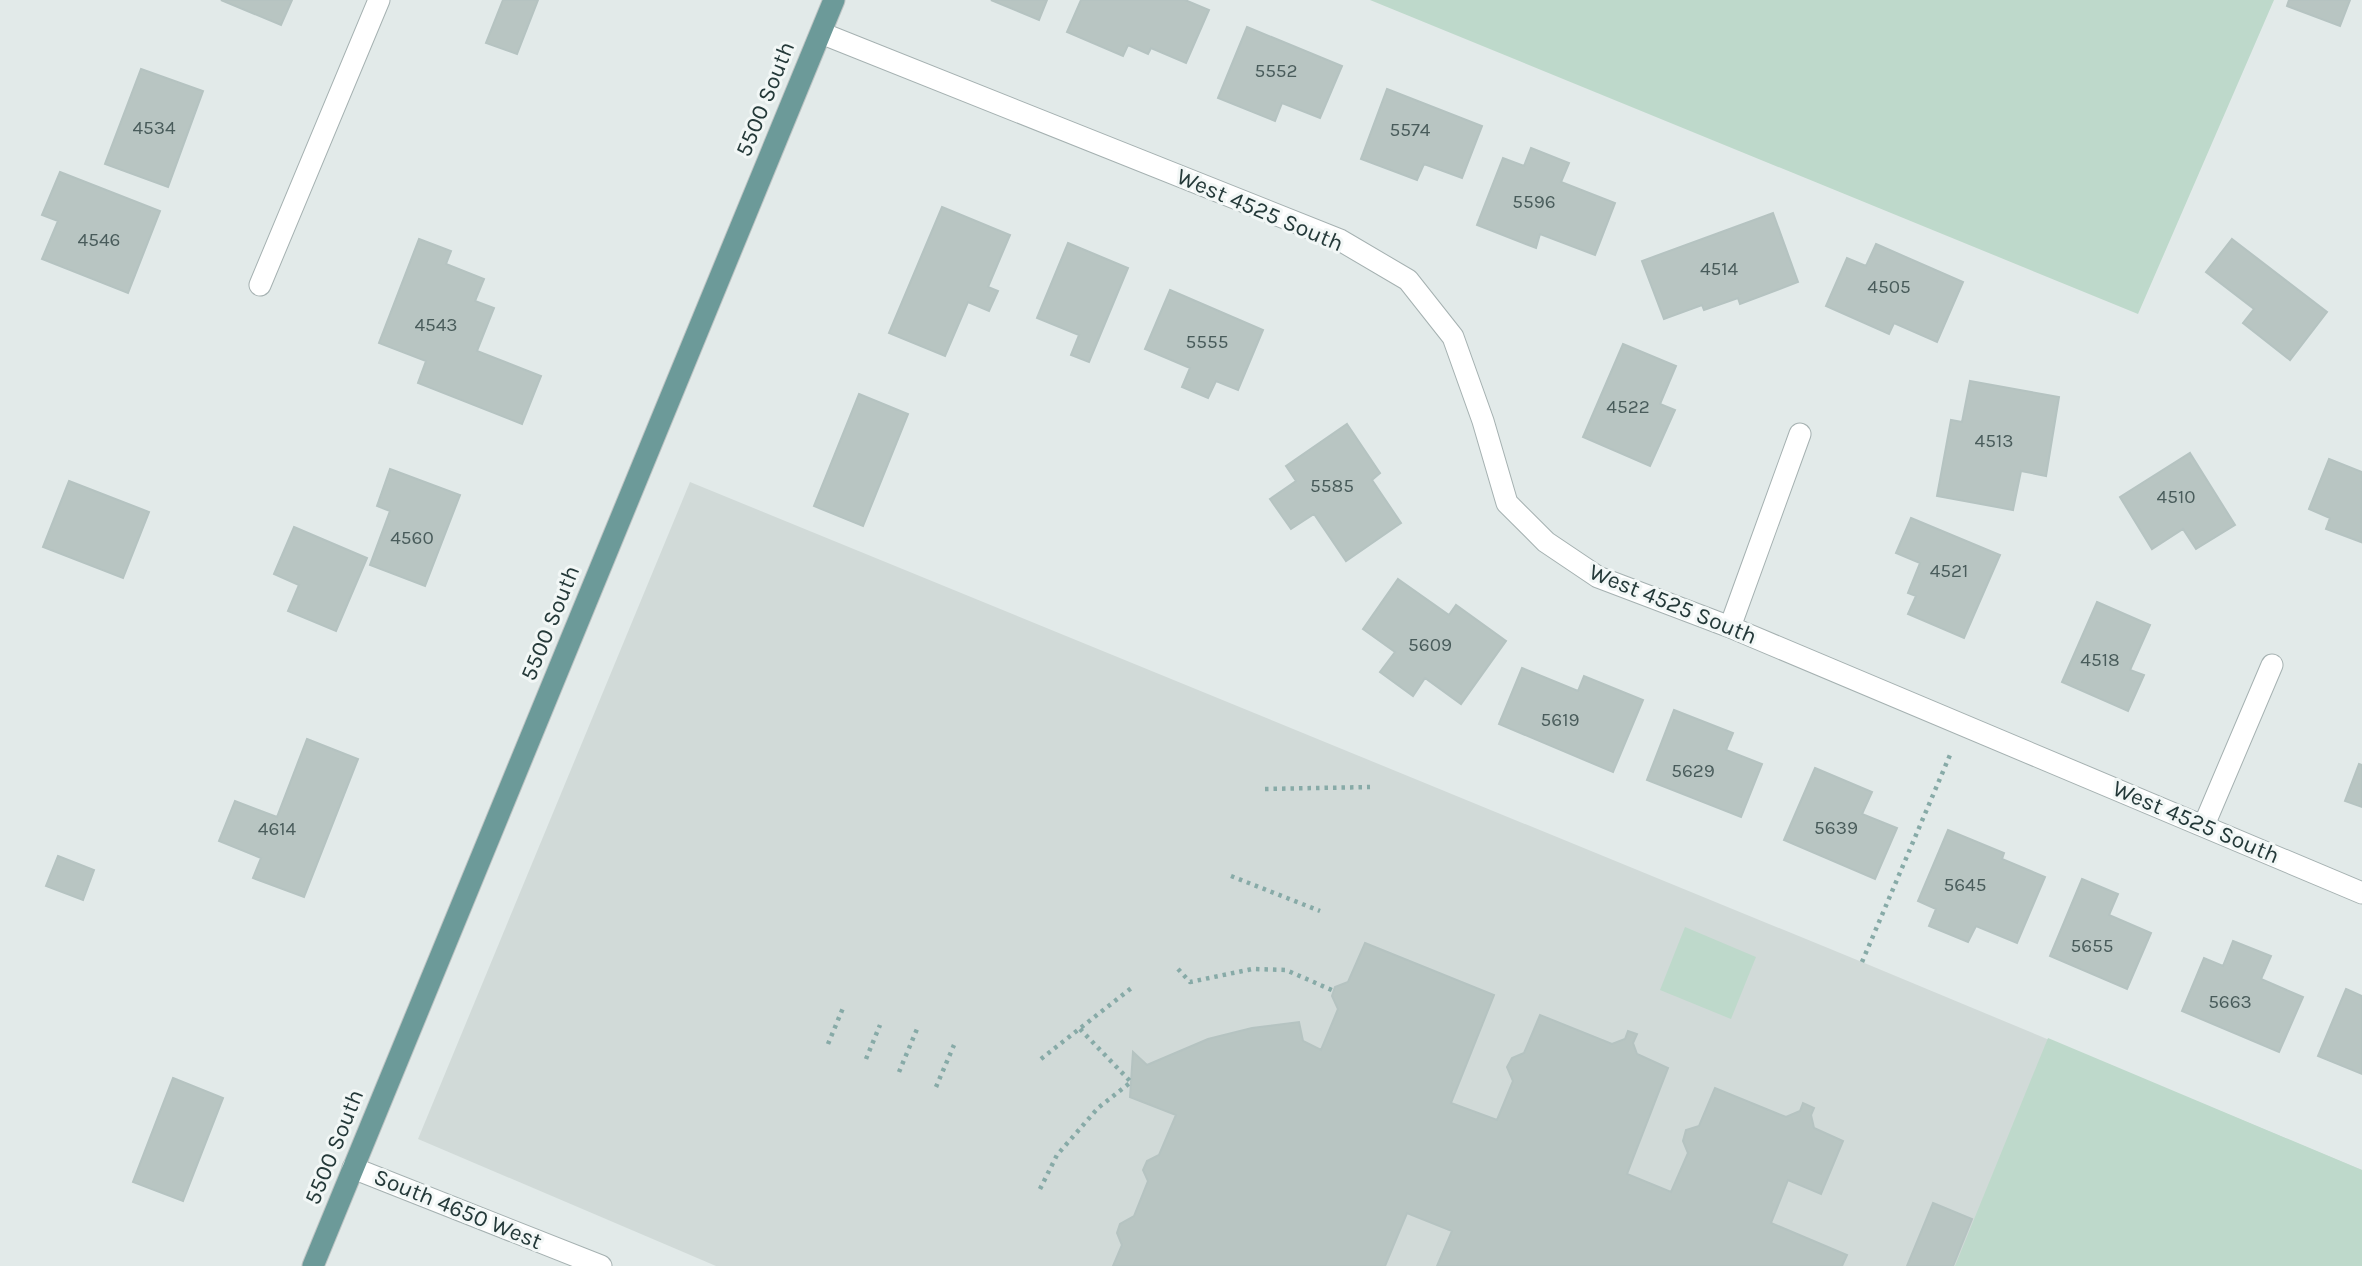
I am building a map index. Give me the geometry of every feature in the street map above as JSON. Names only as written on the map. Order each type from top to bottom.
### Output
[{"type":"main road","name":"5500 South","points":[[313,1266],[834,0]]},
{"type":"street","points":[[260,285],[379,0]]},
{"type":"street","name":"West 4525 South","points":[[821,33],[1340,240],[1408,280],[1453,337],[1483,421],[1507,503],[1546,542],[1598,577],[1730,627],[2362,893]]},
{"type":"street","points":[[1730,627],[1800,434]]},
{"type":"street","points":[[2204,825],[2272,665]]},
{"type":"street","name":"South 4650 West","points":[[354,1168],[601,1266]]},
{"type":"path","points":[[1862,962],[1950,755]]},
{"type":"path","points":[[1265,789],[1370,787]]},
{"type":"path","points":[[1231,876],[1320,911]]},
{"type":"path","points":[[1178,969],[1190,982],[1252,969],[1286,970],[1334,991]]},
{"type":"path","points":[[1041,1059],[1134,986]]},
{"type":"path","points":[[828,1044],[843,1009]]},
{"type":"path","points":[[866,1059],[880,1025]]},
{"type":"path","points":[[898,1072],[917,1029]]},
{"type":"path","points":[[1040,1189],[1057,1155],[1098,1108],[1131,1082],[1080,1029]]},
{"type":"path","points":[[936,1087],[954,1045]]},
{"type":"shaded area","points":[[690,482],[2362,1170],[2362,1266],[716,1266],[418,1139]]},
{"type":"green space","points":[[1370,0],[2274,0],[2138,314]]},
{"type":"green space","points":[[1685,927],[1756,957],[1731,1019],[1660,990]]},
{"type":"green space","points":[[2048,1038],[2362,1170],[2362,1266],[1955,1266]]},
{"type":"building","points":[[221,0],[292,0],[281,25]]},
{"type":"building","points":[[503,0],[538,0],[517,54],[486,43]]},
{"type":"building","points":[[991,0],[1047,0],[1039,20]]},
{"type":"building","points":[[1081,0],[1185,0],[1209,10],[1186,63],[1151,48],[1148,54],[1128,45],[1123,56],[1067,32]]},
{"type":"building","points":[[2289,0],[2350,0],[2340,26],[2287,6]]},
{"type":"building","points":[[1247,27],[1342,66],[1320,118],[1282,103],[1275,121],[1218,98]]},
{"type":"building","points":[[141,69],[203,91],[168,187],[105,164]]},
{"type":"building","points":[[1387,89],[1482,126],[1462,178],[1424,164],[1417,180],[1361,159]]},
{"type":"building","points":[[1531,148],[1569,163],[1561,182],[1615,203],[1595,255],[1540,234],[1536,248],[1477,225],[1503,158],[1524,166]]},
{"type":"building","points":[[60,172],[160,211],[128,293],[42,259],[58,221],[42,215]]},
{"type":"building","points":[[942,207],[1010,235],[988,287],[998,291],[989,311],[968,302],[945,356],[889,333]]},
{"type":"building","points":[[1773,213],[1798,282],[1740,304],[1738,298],[1704,310],[1702,305],[1664,319],[1642,261]]},
{"type":"building","points":[[419,239],[451,251],[446,264],[484,279],[475,301],[494,308],[477,351],[541,376],[522,424],[418,383],[426,361],[379,343]]},
{"type":"building","points":[[2232,239],[2327,312],[2290,360],[2243,323],[2254,309],[2206,272]]},
{"type":"building","points":[[1068,243],[1128,268],[1089,362],[1071,355],[1079,335],[1037,318]]},
{"type":"building","points":[[1876,244],[1963,282],[1937,342],[1894,323],[1889,334],[1826,306],[1847,258],[1866,266]]},
{"type":"building","points":[[1170,290],[1263,330],[1238,390],[1216,381],[1208,398],[1182,387],[1190,368],[1145,349]]},
{"type":"building","points":[[1623,344],[1676,366],[1660,404],[1675,410],[1650,466],[1583,437]]},
{"type":"building","points":[[1970,381],[2059,397],[2046,476],[2021,471],[2013,510],[1937,496],[1951,420],[1962,422]]},
{"type":"building","points":[[859,394],[908,414],[863,526],[814,506]]},
{"type":"building","points":[[1347,424],[1380,473],[1372,480],[1401,523],[1346,561],[1314,514],[1291,529],[1270,499],[1296,481],[1286,466]]},
{"type":"building","points":[[2190,453],[2235,525],[2196,549],[2183,529],[2152,549],[2120,497]]},
{"type":"building","points":[[2329,459],[2362,472],[2361,542],[2326,529],[2330,518],[2309,509]]},
{"type":"building","points":[[390,469],[460,495],[425,586],[370,565],[390,511],[377,506]]},
{"type":"building","points":[[69,481],[149,512],[123,578],[43,547]]},
{"type":"building","points":[[1911,518],[2000,555],[1964,638],[1908,614],[1916,596],[1908,593],[1920,563],[1896,553]]},
{"type":"building","points":[[294,527],[367,558],[336,631],[288,611],[299,585],[274,574]]},
{"type":"building","points":[[1398,579],[1449,615],[1456,605],[1506,641],[1461,704],[1425,678],[1413,696],[1380,672],[1395,652],[1363,629]]},
{"type":"building","points":[[2097,602],[2150,625],[2130,670],[2144,675],[2128,711],[2062,682]]},
{"type":"building","points":[[1522,668],[1578,691],[1584,676],[1643,700],[1613,772],[1499,724]]},
{"type":"building","points":[[1674,710],[1733,733],[1726,750],[1762,764],[1741,817],[1647,780]]},
{"type":"building","points":[[307,739],[358,759],[304,897],[253,878],[261,858],[219,841],[235,801],[277,817]]},
{"type":"building","points":[[2359,764],[2362,765],[2362,807],[2345,801]]},
{"type":"building","points":[[1815,768],[1872,792],[1862,814],[1897,828],[1875,879],[1784,840]]},
{"type":"building","points":[[1948,830],[2004,853],[2002,859],[2045,877],[2017,943],[1976,926],[1968,942],[1929,926],[1936,909],[1918,901]]},
{"type":"building","points":[[58,856],[94,870],[83,900],[46,886]]},
{"type":"building","points":[[2082,879],[2118,894],[2109,915],[2151,933],[2127,989],[2050,956]]},
{"type":"building","points":[[2233,941],[2271,956],[2261,979],[2303,997],[2279,1052],[2182,1011],[2204,958],[2223,966]]},
{"type":"building","points":[[1365,943],[1494,995],[1451,1103],[1497,1120],[1513,1081],[1507,1067],[1512,1058],[1524,1053],[1540,1015],[1612,1044],[1625,1039],[1628,1031],[1637,1034],[1633,1043],[1637,1054],[1668,1068],[1627,1174],[1671,1192],[1688,1153],[1683,1141],[1686,1130],[1699,1126],[1715,1088],[1786,1117],[1800,1111],[1803,1103],[1814,1108],[1811,1115],[1814,1128],[1843,1141],[1821,1194],[1788,1180],[1771,1223],[1847,1255],[1842,1266],[1437,1266],[1452,1231],[1407,1213],[1385,1266],[1113,1266],[1122,1245],[1117,1233],[1120,1224],[1134,1216],[1148,1181],[1143,1170],[1147,1161],[1159,1155],[1176,1115],[1130,1097],[1133,1052],[1147,1065],[1208,1039],[1252,1028],[1299,1022],[1303,1041],[1321,1050],[1338,1009],[1332,996],[1335,987],[1348,982]]},
{"type":"building","points":[[2346,989],[2362,996],[2362,1074],[2318,1056]]},
{"type":"building","points":[[173,1078],[223,1098],[183,1201],[133,1182]]},
{"type":"building","points":[[1933,1203],[1972,1219],[1953,1266],[1907,1266]]}]
